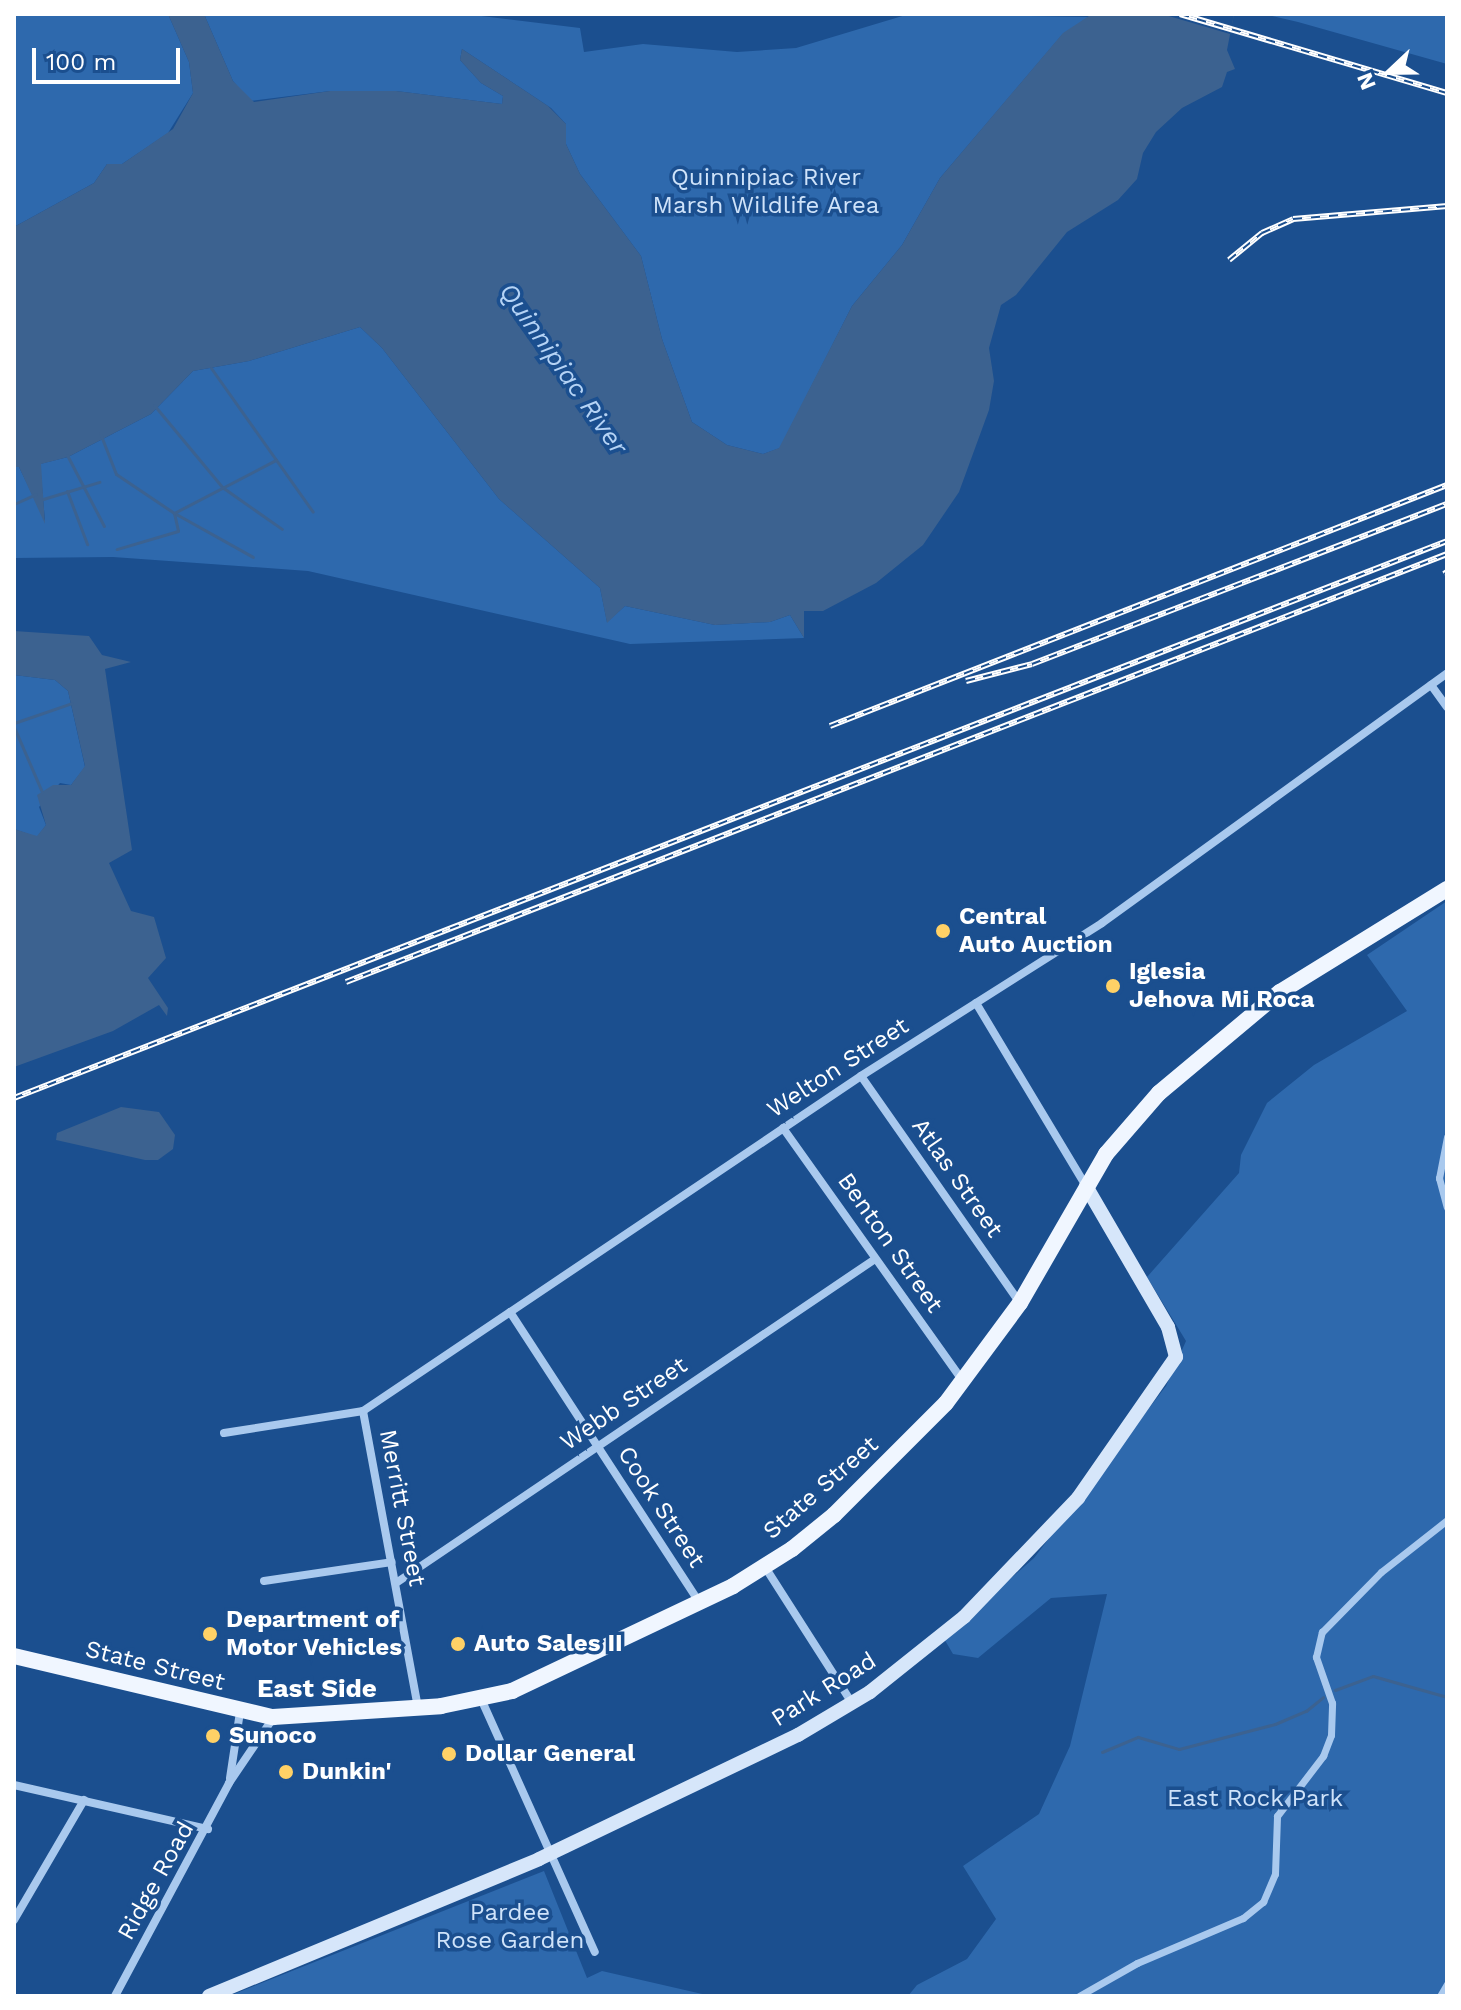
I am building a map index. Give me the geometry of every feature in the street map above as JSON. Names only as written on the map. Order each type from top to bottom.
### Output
[{"type":"main road","name":"State Street","points":[[14,1656],[240,1712],[273,1717],[418,1707],[482,1701],[700,1603],[765,1567],[851,1499],[964,1381],[1020,1303],[1086,1186],[1145,1106],[1223,1036],[1310,971],[1447,889]]},
{"type":"main road","name":"Park Road","points":[[209,1996],[552,1853],[852,1704],[964,1617],[1046,1534],[1109,1459],[1176,1357],[1164,1319],[1086,1186]]},
{"type":"street","name":"Welton Street","points":[[224,1433],[363,1411],[861,1076],[1198,857],[1447,673]]},
{"type":"street","points":[[1431,685],[1447,707]]},
{"type":"street","points":[[976,1003],[1086,1186]]},
{"type":"street","name":"Atlas Street","points":[[861,1076],[1020,1303]]},
{"type":"street","name":"Benton Street","points":[[783,1128],[964,1381]]},
{"type":"street","points":[[1447,1137],[1439,1178],[1447,1207]]},
{"type":"street","name":"Webb Street","points":[[396,1583],[875,1259]]},
{"type":"street","name":"Cook Street","points":[[510,1312],[700,1603]]},
{"type":"street","name":"Merritt Street","points":[[363,1411],[418,1707]]},
{"type":"street","points":[[1079,1996],[1137,1963],[1243,1918],[1263,1902],[1275,1874],[1277,1816],[1323,1756],[1331,1735],[1332,1703],[1316,1657],[1322,1632],[1381,1572],[1447,1520]]},
{"type":"street","points":[[264,1581],[392,1562]]},
{"type":"street","points":[[765,1567],[852,1704]]},
{"type":"street","points":[[482,1701],[595,1952]]},
{"type":"street","name":"Ridge Road","points":[[229,1783],[240,1712]]},
{"type":"street","name":"Ridge Road","points":[[115,1996],[208,1829],[229,1783],[273,1717]]},
{"type":"street","points":[[14,1785],[208,1829]]},
{"type":"street","points":[[14,1920],[84,1800]]},
{"type":"street","points":[[1440,1996],[1447,1984]]},
{"type":"green space","points":[[14,14],[168,14],[189,62],[193,93],[168,133],[122,164],[107,164],[94,183],[14,227]]},
{"type":"green space","name":"Quinnipiac River Marsh Wildlife Area","points":[[204,14],[465,14],[580,28],[584,52],[643,44],[737,52],[796,48],[909,14],[1089,17],[1061,36],[940,178],[902,245],[852,306],[780,448],[763,454],[727,445],[692,422],[662,339],[641,256],[580,174],[566,144],[566,124],[551,108],[462,49],[460,60],[481,83],[503,96],[502,104],[396,91],[330,91],[250,101],[233,81]]},
{"type":"green space","points":[[1264,14],[1447,14],[1447,64],[1298,22]]},
{"type":"green space","points":[[360,327],[382,348],[499,499],[600,588],[607,622],[625,606],[715,625],[770,622],[790,615],[804,638],[630,644],[308,571],[113,557],[14,558],[14,467],[19,467],[45,521],[40,464],[68,457],[151,414],[193,371],[249,361]]},
{"type":"green space","points":[[14,675],[55,680],[68,691],[85,767],[71,785],[60,783],[39,807],[46,825],[37,837],[14,829]]},
{"type":"green space","name":"East Rock Park","points":[[1447,901],[1447,1996],[908,1996],[917,1985],[967,1959],[996,1919],[963,1866],[1039,1814],[1070,1746],[1107,1594],[1051,1598],[978,1658],[953,1654],[943,1637],[1034,1558],[1166,1386],[1186,1341],[1147,1277],[1239,1173],[1241,1155],[1267,1103],[1314,1065],[1407,1011],[1367,955]]},
{"type":"green space","name":"Pardee Rose Garden","points":[[544,1871],[587,1978],[602,1971],[711,1996],[229,1996]]},
{"type":"water","name":"Quinnipiac River","points":[[168,14],[204,14],[233,81],[254,102],[330,91],[396,91],[502,104],[503,96],[481,83],[460,60],[462,49],[548,106],[566,124],[566,144],[580,174],[641,256],[662,339],[692,422],[727,445],[763,454],[779,448],[852,306],[902,245],[940,178],[1063,33],[1092,14],[1234,14],[1227,50],[1235,69],[1227,72],[1222,87],[1182,108],[1156,132],[1143,153],[1137,179],[1118,200],[1067,232],[1016,295],[1001,305],[989,348],[994,381],[989,410],[959,492],[923,545],[876,583],[823,611],[804,611],[804,638],[790,615],[770,622],[715,625],[625,606],[607,623],[600,588],[499,499],[382,348],[360,327],[249,361],[193,371],[151,414],[68,457],[41,464],[45,524],[19,467],[14,467],[14,227],[94,183],[107,164],[122,164],[173,129],[193,93],[189,62]]},
{"type":"water","points":[[14,631],[89,636],[102,655],[131,662],[105,669],[132,850],[109,863],[131,911],[154,917],[166,958],[148,978],[168,1008],[167,1016],[159,1005],[113,1031],[14,1067],[14,829],[37,836],[46,825],[37,795],[53,785],[71,785],[85,766],[68,691],[55,680],[14,675]]},
{"type":"water","points":[[121,1107],[159,1112],[175,1135],[173,1149],[158,1160],[145,1160],[56,1140],[57,1133]]},
{"type":"pier","points":[[1162,14],[1234,14],[1230,34]]},
{"type":"waterway","points":[[211,368],[313,512]]},
{"type":"waterway","points":[[154,405],[222,487],[282,529]]},
{"type":"waterway","points":[[100,433],[116,474],[174,513],[178,531],[117,549]]},
{"type":"waterway","points":[[67,455],[104,526]]},
{"type":"waterway","points":[[174,513],[276,460]]},
{"type":"waterway","points":[[43,499],[99,482]]},
{"type":"waterway","points":[[67,491],[87,544]]},
{"type":"waterway","points":[[14,504],[36,494]]},
{"type":"waterway","points":[[176,514],[253,557]]},
{"type":"waterway","points":[[14,723],[72,703]]},
{"type":"waterway","points":[[14,727],[42,792]]},
{"type":"waterway","points":[[1335,1690],[1373,1676],[1447,1697]]},
{"type":"waterway","points":[[1102,1752],[1138,1737],[1179,1749],[1275,1724],[1306,1711],[1323,1697]]},
{"type":"railway","points":[[1180,14],[1447,93]]},
{"type":"railway","points":[[1229,260],[1262,233],[1293,219],[1447,206]]},
{"type":"railway","points":[[830,726],[1447,485]]},
{"type":"railway","points":[[966,681],[1032,664],[1447,504]]},
{"type":"railway","points":[[14,1098],[1447,541]]},
{"type":"railway","points":[[346,982],[1447,554]]},
{"type":"place","name":"Central Auto Auction","points":[[943,931]]},
{"type":"place","name":"Iglesia Jehova Mi Roca","points":[[1113,986]]},
{"type":"place","name":"Department of Motor Vehicles","points":[[210,1634]]},
{"type":"place","name":"Auto Sales II","points":[[458,1644]]},
{"type":"place","name":"Sunoco","points":[[213,1736]]},
{"type":"place","name":"Dollar General","points":[[449,1754]]},
{"type":"place","name":"Dunkin'","points":[[286,1772]]},
{"type":"district","name":"East Side","points":[[317,1689]]}]
